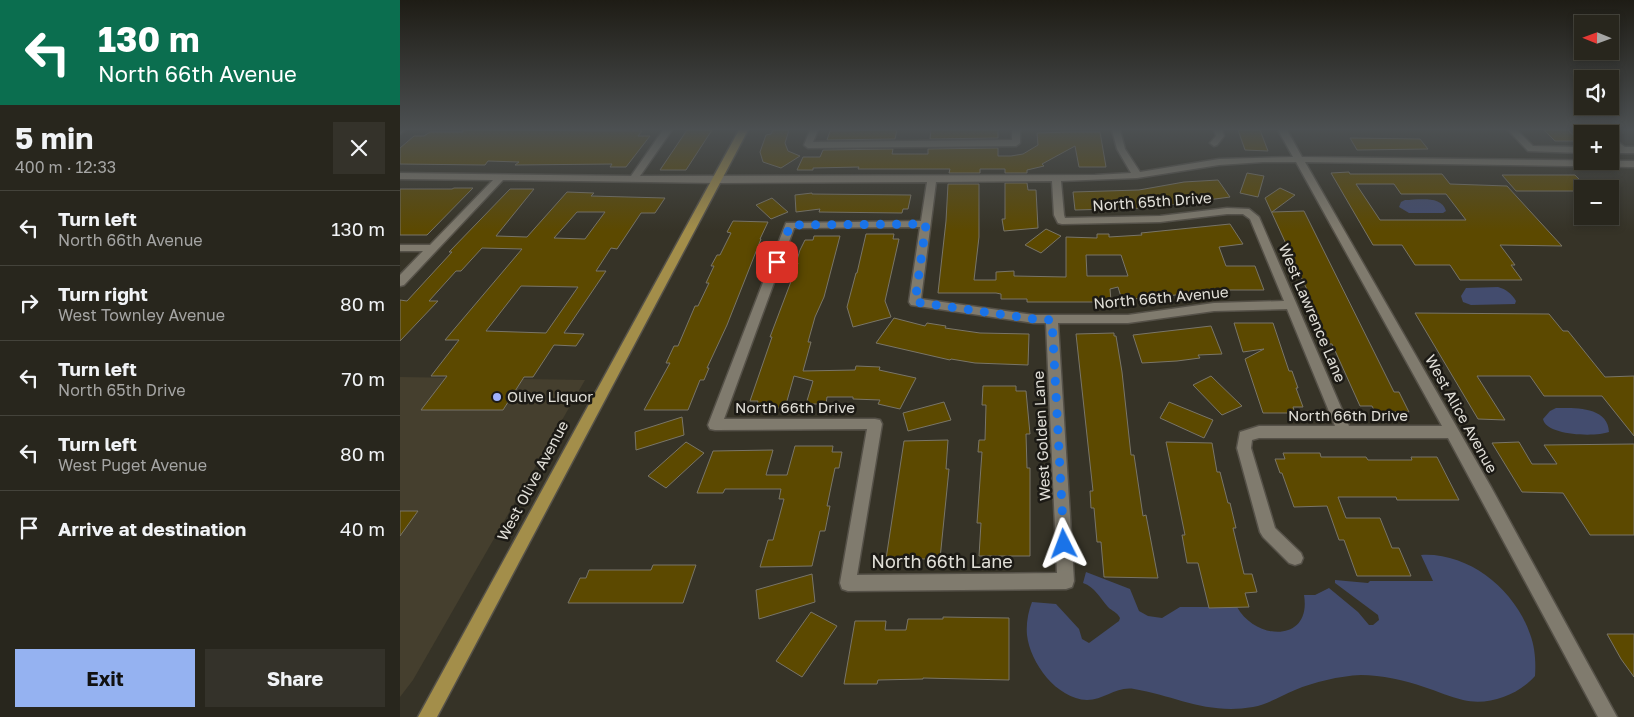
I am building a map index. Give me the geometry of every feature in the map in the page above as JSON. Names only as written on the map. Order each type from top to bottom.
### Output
[{"type":"main road","name":"West Olive Avenue","points":[[427,717],[727,163]]},
{"type":"street","points":[[634,178],[644,163]]},
{"type":"street","points":[[1130,163],[1137,175]]},
{"type":"street","points":[[400,176],[718,180],[1056,178],[1137,175],[1215,163]]},
{"type":"street","name":"West Alice Avenue","points":[[1302,163],[1608,717]]},
{"type":"street","points":[[1598,163],[1634,164]]},
{"type":"street","points":[[400,282],[501,177]]},
{"type":"street","name":"North 65th Drive","points":[[1056,178],[1059,215],[1062,222],[1160,219],[1226,210],[1245,211]]},
{"type":"street","points":[[926,224],[932,179]]},
{"type":"street","name":"West Lawrence Lane","points":[[1245,211],[1254,217],[1344,432]]},
{"type":"street","name":"North 66th Drive","points":[[848,583],[876,424],[715,425],[790,225],[926,224]]},
{"type":"street","name":"North 66th Avenue","points":[[926,224],[915,302],[1052,320],[1128,319],[1214,307],[1291,306]]},
{"type":"street","points":[[400,248],[432,248]]},
{"type":"street","name":"West Golden Lane","points":[[1052,320],[1066,582]]},
{"type":"street","name":"North 66th Drive","points":[[1295,558],[1268,532],[1244,448],[1245,436],[1258,432],[1452,432]]},
{"type":"street","name":"North 66th Lane","points":[[848,583],[1066,582]]},
{"type":"shaded area","points":[[1405,200],[1435,200],[1444,206],[1446,211],[1443,213],[1409,213],[1399,207],[1401,202]]},
{"type":"shaded area","points":[[1498,287],[1511,294],[1516,301],[1515,304],[1471,305],[1463,302],[1461,296],[1466,288]]},
{"type":"shaded area","points":[[400,377],[585,380],[413,680],[400,697]]},
{"type":"shaded area","points":[[1556,408],[1589,410],[1597,413],[1603,417],[1609,432],[1583,435],[1553,429],[1546,425],[1543,419],[1550,411]]},
{"type":"shaded area","points":[[1421,555],[1439,556],[1473,567],[1502,589],[1523,618],[1530,634],[1534,649],[1535,676],[1528,683],[1512,694],[1483,701],[1458,699],[1401,680],[1361,675],[1318,682],[1264,704],[1236,709],[1206,707],[1134,689],[1122,689],[1099,698],[1087,700],[1065,693],[1047,678],[1039,668],[1029,646],[1027,627],[1028,614],[1032,602],[1056,604],[1079,629],[1082,639],[1089,643],[1119,621],[1120,618],[1117,614],[1108,607],[1094,590],[1083,583],[1086,572],[1130,589],[1139,611],[1148,616],[1162,618],[1180,607],[1237,607],[1246,618],[1257,626],[1269,631],[1281,632],[1291,629],[1300,622],[1304,611],[1304,595],[1315,595],[1329,588],[1358,612],[1369,625],[1373,625],[1379,620],[1378,615],[1335,583],[1335,580],[1368,583],[1370,581],[1433,581]]},
{"type":"building","points":[[400,163],[486,163],[485,165]]},
{"type":"building","points":[[517,163],[629,163],[626,167],[610,167],[612,164],[515,165]]},
{"type":"building","points":[[664,163],[690,163],[686,170],[660,170]]},
{"type":"building","points":[[767,163],[788,163],[781,168]]},
{"type":"building","points":[[800,163],[1043,163],[1044,166],[1027,170],[1027,173],[1005,173],[1005,169],[980,169],[980,173],[949,173],[950,169],[858,169],[859,167],[797,170]]},
{"type":"building","points":[[1078,163],[1105,163],[1106,167],[1079,167]]},
{"type":"building","points":[[1247,173],[1264,176],[1258,197],[1240,193]]},
{"type":"building","points":[[1331,173],[1442,174],[1450,184],[1507,186],[1562,246],[1500,245],[1515,265],[1511,265],[1522,280],[1460,280],[1450,265],[1415,265],[1402,245],[1373,245]],"holes":[[[1356,184],[1394,184],[1401,194],[1446,194],[1466,220],[1380,220]]]},
{"type":"building","points":[[1502,175],[1575,175],[1580,180],[1574,180],[1574,191],[1516,191]]},
{"type":"building","points":[[1218,180],[1230,197],[1147,208],[1075,210],[1073,192],[1139,190],[1184,182]]},
{"type":"building","points":[[1005,183],[1027,183],[1028,190],[1036,190],[1038,228],[1004,231],[1002,219],[1005,219]]},
{"type":"building","points":[[948,184],[979,184],[979,237],[974,280],[996,280],[996,272],[1014,271],[1014,276],[1066,277],[1066,237],[1097,238],[1097,234],[1109,234],[1109,237],[1142,235],[1141,233],[1230,224],[1243,244],[1219,247],[1226,266],[1255,266],[1264,290],[1207,290],[1208,292],[1122,300],[1118,287],[1110,289],[1111,301],[1095,302],[1027,302],[1027,299],[1001,299],[1001,294],[996,293],[938,293]],"holes":[[[1086,255],[1121,255],[1128,276],[1087,276]]]},
{"type":"building","points":[[473,188],[427,235],[400,235],[400,189]]},
{"type":"building","points":[[1280,188],[1295,195],[1272,212],[1304,211],[1394,392],[1399,392],[1409,412],[1375,412],[1372,406],[1360,406],[1332,344],[1329,344],[1307,294],[1309,294],[1265,198]]},
{"type":"building","points":[[510,189],[534,189],[496,236],[527,237],[567,192],[594,193],[591,196],[665,198],[655,213],[641,213],[617,249],[611,248],[596,271],[606,271],[564,333],[584,334],[576,346],[554,345],[533,377],[524,377],[503,410],[421,410],[447,376],[431,376],[459,340],[445,340],[522,249],[482,248],[461,271],[456,271],[429,301],[438,301],[400,341],[400,300],[407,301],[452,252],[449,252]],"holes":[[[577,212],[605,212],[585,239],[554,238]],[[521,286],[578,287],[546,333],[486,331]]]},
{"type":"building","points":[[812,193],[911,195],[908,209],[903,209],[902,213],[819,212],[820,209],[796,212],[795,195]]},
{"type":"building","points":[[772,198],[788,212],[771,219],[756,205]]},
{"type":"building","points":[[733,221],[768,222],[727,325],[707,368],[709,368],[704,380],[700,380],[688,410],[644,410],[670,363],[666,363],[674,346],[678,346],[695,306],[698,306],[709,283],[706,283],[714,266],[711,266],[717,255],[720,255],[731,233],[727,232]]},
{"type":"building","points":[[1046,229],[1061,236],[1041,253],[1025,245]]},
{"type":"building","points":[[866,234],[894,234],[893,239],[899,239],[885,301],[891,317],[853,327],[847,307]]},
{"type":"building","points":[[814,236],[840,236],[824,297],[815,317],[808,342],[811,342],[803,371],[855,370],[856,366],[880,367],[879,370],[916,378],[900,409],[878,404],[880,400],[853,399],[853,397],[827,397],[826,404],[806,404],[813,381],[794,376],[785,408],[756,408],[758,401],[750,401],[772,337],[770,337],[798,263],[796,263],[800,250],[805,240],[813,240]]},
{"type":"building","points":[[1415,313],[1549,314],[1563,331],[1568,331],[1605,377],[1634,376],[1634,436],[1602,396],[1544,396],[1530,376],[1477,376],[1505,420],[1478,419]]},
{"type":"building","points":[[894,318],[925,326],[927,323],[946,326],[945,328],[980,333],[1029,334],[1028,365],[950,360],[876,343]]},
{"type":"building","points":[[1234,323],[1273,323],[1289,371],[1292,371],[1303,407],[1293,407],[1295,413],[1263,413],[1245,359],[1264,349],[1243,352]]},
{"type":"building","points":[[1211,326],[1222,354],[1198,355],[1200,358],[1177,361],[1142,363],[1133,335]]},
{"type":"building","points":[[1114,333],[1122,372],[1131,455],[1134,455],[1143,516],[1146,515],[1158,578],[1104,577],[1101,542],[1097,542],[1094,508],[1091,508],[1090,491],[1093,491],[1076,334]]},
{"type":"building","points":[[1211,376],[1242,406],[1222,415],[1193,385]]},
{"type":"building","points":[[983,386],[1016,386],[1016,391],[1026,391],[1030,434],[1026,434],[1027,468],[1030,468],[1030,556],[979,556],[981,523],[977,523],[982,452],[978,452],[979,440],[985,440],[986,405],[982,405]]},
{"type":"building","points":[[944,402],[951,420],[908,431],[903,413]]},
{"type":"building","points":[[1169,402],[1213,420],[1204,438],[1160,418]]},
{"type":"building","points":[[682,417],[684,435],[636,450],[635,432]]},
{"type":"building","points":[[948,440],[946,469],[949,469],[940,559],[886,559],[904,441]]},
{"type":"building","points":[[686,442],[704,453],[666,488],[648,476]]},
{"type":"building","points":[[1166,442],[1212,443],[1217,472],[1220,472],[1228,503],[1230,503],[1236,528],[1233,528],[1244,574],[1252,574],[1257,592],[1245,593],[1249,607],[1209,608],[1198,563],[1187,563],[1182,535],[1185,535]]},
{"type":"building","points":[[1519,442],[1532,464],[1557,464],[1544,445],[1634,444],[1634,535],[1590,535],[1563,493],[1522,492],[1492,443]]},
{"type":"building","points":[[795,446],[833,446],[832,452],[842,452],[839,468],[835,468],[827,506],[830,506],[825,531],[820,531],[812,566],[760,567],[768,540],[773,540],[784,499],[779,499],[781,489],[725,489],[723,493],[697,493],[713,451],[773,450],[766,475],[787,475]]},
{"type":"building","points":[[1283,453],[1320,453],[1321,457],[1366,457],[1368,460],[1412,460],[1411,457],[1437,457],[1459,500],[1397,500],[1396,497],[1338,497],[1346,518],[1380,518],[1392,548],[1399,548],[1411,576],[1357,576],[1344,540],[1339,540],[1327,506],[1294,507],[1275,459],[1285,459]]},
{"type":"building","points":[[400,511],[418,511],[400,536]]},
{"type":"building","points":[[653,565],[696,565],[683,603],[568,603],[580,578],[586,578],[589,570],[651,570]]},
{"type":"building","points":[[812,574],[815,602],[759,619],[756,590]]},
{"type":"building","points":[[811,612],[837,626],[802,677],[776,661]]},
{"type":"building","points":[[943,617],[1009,618],[1009,680],[923,678],[878,680],[877,684],[844,684],[855,621],[886,621],[885,630],[906,630],[908,619],[943,619]]},
{"type":"building","points":[[1607,634],[1634,634],[1634,677],[1621,659]]},
{"type":"place","name":"Olive Liquor","points":[[497,397]]},
{"type":"route","points":[[777,262],[790,225],[926,224],[915,302],[1052,320],[1064,544]]}]
